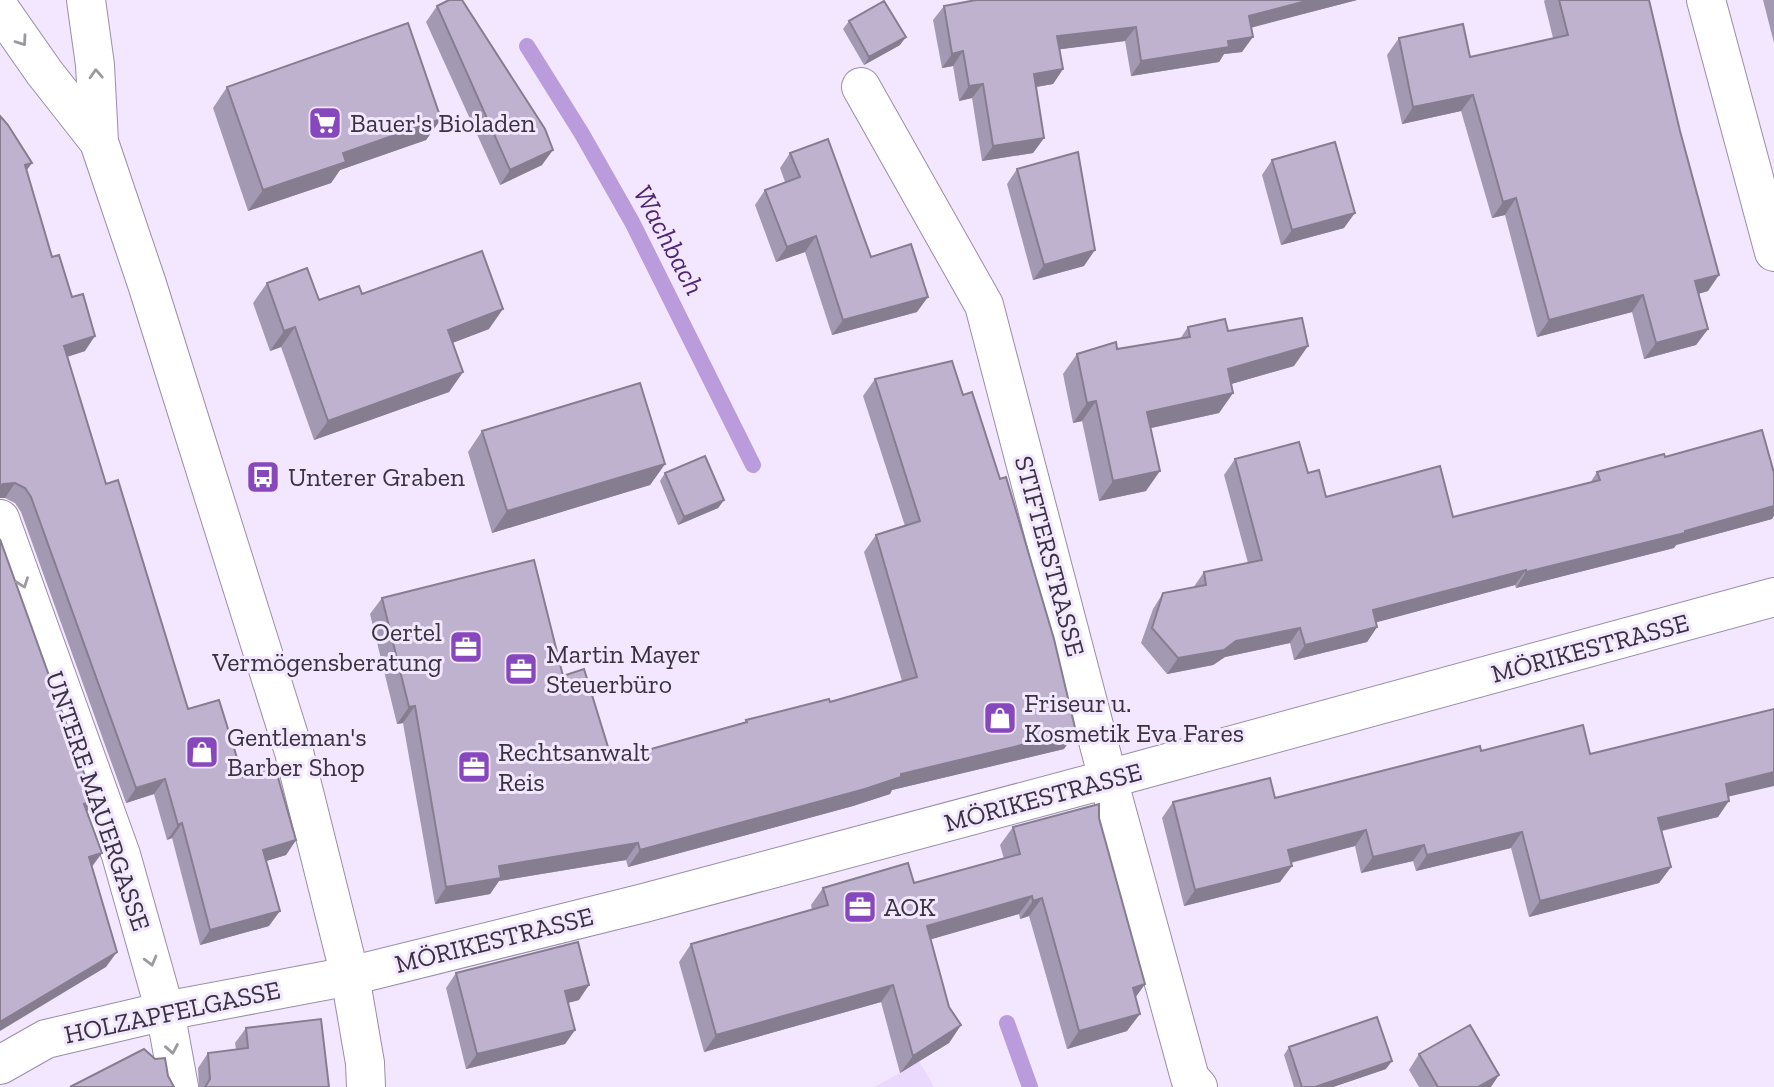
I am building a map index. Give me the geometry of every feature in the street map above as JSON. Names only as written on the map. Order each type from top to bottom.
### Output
[{"type":"street","points":[[86,0],[95,65],[99,142],[151,297],[290,739],[350,976],[365,1063],[366,1087]]},
{"type":"street","points":[[1706,0],[1774,252]]},
{"type":"street","points":[[0,9],[44,72],[99,142]]},
{"type":"street","name":"STIFTERSTRASSE","points":[[861,87],[984,305],[1108,779],[1190,1078],[1198,1087]]},
{"type":"street","name":"UNTERE MAUERGASSE","points":[[0,519],[121,855],[165,1012],[179,1087]]},
{"type":"street","name":"MÖRIKESTRASSE","points":[[350,976],[630,906],[1108,779],[1774,597]]},
{"type":"street","name":"HOLZAPFELGASSE","points":[[0,1065],[46,1039],[165,1012],[350,976]]},
{"type":"shaded area","points":[[919,1061],[934,1087],[874,1087],[900,1073]]},
{"type":"building","points":[[449,0],[462,0],[545,129],[553,150],[510,170],[437,6]]},
{"type":"building","points":[[976,0],[1310,0],[1249,16],[1253,37],[1228,41],[1229,47],[1141,61],[1136,27],[1057,36],[1063,69],[1034,74],[1044,138],[993,146],[983,84],[969,86],[963,51],[952,54],[944,6]]},
{"type":"building","points":[[1559,0],[1649,0],[1680,131],[1719,275],[1695,281],[1708,329],[1656,343],[1643,295],[1549,320],[1516,198],[1503,202],[1473,95],[1413,107],[1399,38],[1463,24],[1470,57],[1568,35]]},
{"type":"building","points":[[884,1],[906,37],[869,57],[849,21]]},
{"type":"building","name":"Bauer's Bioladen","points":[[408,23],[441,119],[343,153],[346,162],[263,190],[227,87]]},
{"type":"building","points":[[0,116],[32,163],[25,165],[52,257],[59,255],[72,297],[83,294],[95,336],[64,346],[106,484],[118,480],[188,709],[219,700],[243,777],[275,767],[296,840],[263,850],[280,911],[210,930],[182,823],[178,825],[165,779],[136,788],[31,497],[25,488],[15,483],[0,486]]},
{"type":"building","points":[[828,139],[871,257],[911,244],[928,297],[843,320],[816,236],[787,247],[765,190],[800,177],[790,153]]},
{"type":"building","points":[[1335,142],[1355,213],[1292,230],[1272,160]]},
{"type":"building","points":[[1078,152],[1095,250],[1044,265],[1017,169]]},
{"type":"building","points":[[482,251],[503,309],[448,330],[463,372],[328,421],[295,327],[284,331],[267,283],[307,268],[319,300],[359,286],[362,294]]},
{"type":"building","points":[[1302,318],[1308,346],[1228,369],[1233,393],[1147,412],[1160,471],[1113,481],[1096,401],[1087,403],[1077,354],[1116,342],[1117,349],[1190,337],[1188,327],[1225,319],[1228,331]]},
{"type":"building","points":[[952,361],[963,395],[972,392],[1000,479],[1006,477],[1054,639],[1076,732],[901,774],[901,777],[865,789],[640,850],[638,843],[499,866],[501,878],[446,887],[415,706],[409,707],[382,598],[534,560],[563,676],[584,669],[612,760],[747,722],[746,720],[829,699],[830,702],[917,677],[876,535],[920,521],[875,379]]},
{"type":"building","points":[[640,383],[665,464],[507,511],[482,431]]},
{"type":"building","points":[[1762,430],[1774,473],[1774,506],[1685,533],[1526,570],[1373,610],[1377,627],[1305,645],[1300,628],[1236,641],[1224,650],[1178,658],[1152,628],[1163,593],[1206,585],[1204,572],[1262,560],[1235,459],[1299,442],[1308,473],[1319,470],[1326,497],[1440,466],[1453,517],[1600,480],[1597,472],[1664,454],[1665,457]]},
{"type":"building","points":[[705,456],[724,500],[684,517],[665,473]]},
{"type":"building","points":[[0,539],[94,801],[84,804],[102,853],[89,857],[117,952],[0,1022]]},
{"type":"building","points":[[1774,709],[1774,772],[1726,784],[1729,801],[1658,818],[1671,867],[1540,901],[1522,832],[1427,855],[1424,845],[1373,857],[1366,830],[1288,850],[1292,866],[1195,890],[1173,802],[1270,778],[1275,798],[1480,746],[1481,751],[1583,725],[1590,754]]},
{"type":"building","points":[[1099,804],[1099,818],[1145,984],[1133,988],[1140,1014],[1079,1031],[1042,898],[1033,901],[1032,896],[927,926],[949,1007],[961,1025],[913,1056],[893,985],[716,1035],[691,944],[828,905],[823,888],[908,863],[914,883],[1020,854],[1013,827]]},
{"type":"building","points":[[578,942],[589,985],[565,991],[575,1030],[477,1054],[456,973]]},
{"type":"building","points":[[1377,1017],[1392,1061],[1315,1087],[1302,1087],[1289,1047]]},
{"type":"building","points":[[321,1019],[329,1087],[205,1087],[210,1079],[208,1053],[248,1048],[246,1028]]},
{"type":"building","points":[[1470,1025],[1499,1075],[1478,1087],[1438,1087],[1419,1054]]},
{"type":"building","points":[[144,1049],[155,1059],[165,1058],[168,1076],[174,1087],[70,1087]]},
{"type":"waterway","name":"Wachbach","points":[[527,46],[582,134],[632,222],[753,465]]},
{"type":"waterway","name":"Wachbach","points":[[1007,1023],[1030,1087]]},
{"type":"place","name":"Bauer's Bioladen","points":[[325,123]]},
{"type":"place","name":"Unterer Graben","points":[[263,477]]},
{"type":"place","name":"Oertel Vermögensberatung","points":[[466,647]]},
{"type":"place","name":"Martin Mayer Steuerbüro","points":[[521,669]]},
{"type":"place","name":"Friseur u. Kosmetik Eva Fares","points":[[1000,718]]},
{"type":"place","name":"Gentleman's Barber Shop","points":[[202,752]]},
{"type":"place","name":"Rechtsanwalt Reis","points":[[474,767]]},
{"type":"place","name":"AOK","points":[[860,907]]}]
